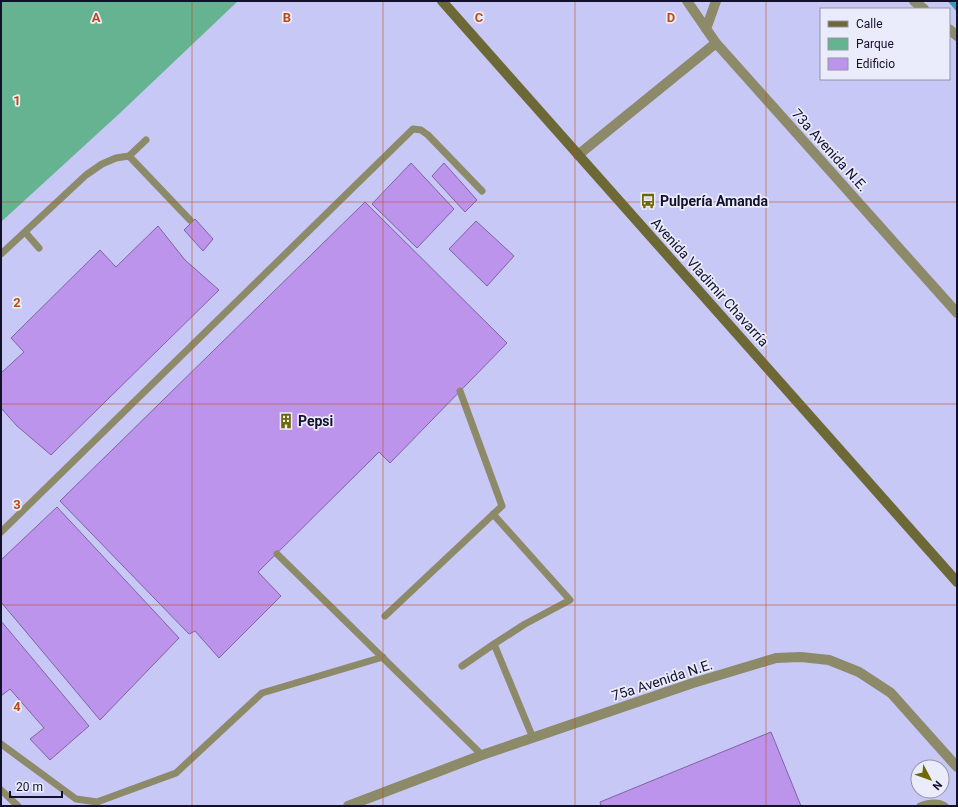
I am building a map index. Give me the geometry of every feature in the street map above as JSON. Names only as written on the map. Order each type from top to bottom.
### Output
[{"type":"street","name":"Avenida Vladimir Chavarría","points":[[442,1],[957,582]]},
{"type":"street","name":"73a Avenida N.E.","points":[[687,1],[716,43],[957,313]]},
{"type":"street","points":[[706,29],[716,1]]},
{"type":"street","points":[[914,1],[923,8]]},
{"type":"street","points":[[578,155],[716,43]]},
{"type":"street","name":"75a Avenida N.E.","points":[[348,806],[482,755],[700,681],[776,658],[801,657],[829,660],[859,672],[891,693],[957,767]]},
{"type":"lane","points":[[1,532],[413,129],[420,130],[428,134],[482,191]]},
{"type":"lane","points":[[1,254],[86,176],[109,161],[129,156],[146,140]]},
{"type":"lane","points":[[129,156],[190,220]]},
{"type":"lane","points":[[25,232],[39,248]]},
{"type":"lane","points":[[385,616],[502,506],[460,391]]},
{"type":"lane","points":[[462,666],[525,624],[570,600],[494,514]]},
{"type":"lane","points":[[277,554],[482,755]]},
{"type":"lane","points":[[494,644],[534,738]]},
{"type":"lane","points":[[1,744],[76,799],[97,802],[176,773],[262,693],[383,657]]},
{"type":"lane","points":[[1,790],[18,806]]},
{"type":"lane","points":[[920,806],[926,803],[940,803],[945,806]]},
{"type":"green space","points":[[1,1],[238,1],[120,113],[1,222]]},
{"type":"building","points":[[411,163],[454,209],[417,248],[372,204]]},
{"type":"building","points":[[444,163],[477,200],[465,212],[432,176]]},
{"type":"building","name":"Pepsi","points":[[365,202],[507,343],[390,463],[379,452],[258,572],[281,596],[219,658],[195,631],[189,634],[60,501]]},
{"type":"building","points":[[195,219],[213,239],[203,251],[184,230]]},
{"type":"building","points":[[476,221],[514,256],[487,286],[449,249]]},
{"type":"building","points":[[158,226],[185,260],[219,290],[51,455],[17,426],[1,408],[1,373],[24,352],[11,338],[100,250],[116,267]]},
{"type":"building","points":[[57,507],[179,638],[100,720],[1,602],[1,560]]},
{"type":"building","points":[[1,621],[89,726],[50,760],[30,739],[44,728],[10,689],[1,696]]},
{"type":"building","points":[[771,732],[801,806],[601,806],[600,802]]},
{"type":"waterway","points":[[951,1],[957,8]]},
{"type":"place","name":"Pulpería Amanda","points":[[648,201]]},
{"type":"place","name":"Pepsi","points":[[286,421]]}]
